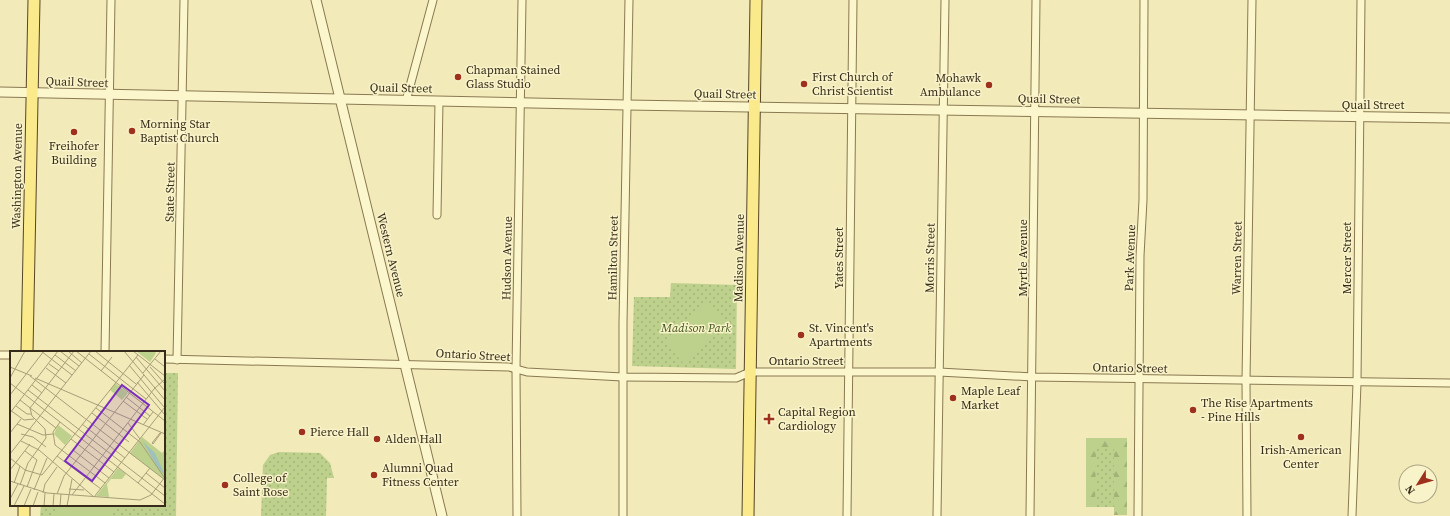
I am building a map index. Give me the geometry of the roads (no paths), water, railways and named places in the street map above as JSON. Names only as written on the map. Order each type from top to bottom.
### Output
[{"type":"main road","name":"Washington Avenue","points":[[27,351],[34,0]]},
{"type":"main road","name":"Madison Avenue","points":[[748,516],[756,0]]},
{"type":"street","points":[[105,351],[106,206],[110,95],[111,0]]},
{"type":"street","name":"State Street","points":[[177,360],[184,0]]},
{"type":"street","name":"Western Avenue","points":[[316,0],[442,516]]},
{"type":"street","points":[[406,100],[433,0]]},
{"type":"street","name":"Hudson Avenue","points":[[517,516],[516,369],[522,0]]},
{"type":"street","name":"Hamilton Street","points":[[623,516],[623,377],[629,0]]},
{"type":"street","name":"Yates Street","points":[[847,516],[853,0]]},
{"type":"street","name":"Morris Street","points":[[937,516],[945,0]]},
{"type":"street","name":"Myrtle Avenue","points":[[1030,516],[1033,377],[1036,0]]},
{"type":"street","name":"Park Avenue","points":[[1138,516],[1144,0]]},
{"type":"street","name":"Warren Street","points":[[1247,516],[1246,381],[1252,0]]},
{"type":"street","name":"Mercer Street","points":[[1352,516],[1357,383],[1361,0]]},
{"type":"street","name":"Quail Street","points":[[0,92],[627,105],[851,107],[944,110],[1035,110],[1143,114],[1450,118]]},
{"type":"street","points":[[437,215],[439,101]]},
{"type":"street","name":"Ontario Street","points":[[165,359],[509,366],[527,372],[623,377],[736,378],[750,372],[849,371],[939,372],[1033,377],[1357,383],[1450,383]]},
{"type":"place","name":"Chapman Stained Glass Studio","points":[[458,77]]},
{"type":"place","name":"First Church of Christ Scientist","points":[[804,84]]},
{"type":"place","name":"Mohawk Ambulance","points":[[989,85]]},
{"type":"place","name":"Morning Star Baptist Church","points":[[132,131]]},
{"type":"place","name":"Freihofer Building","points":[[74,132]]},
{"type":"place","name":"St. Vincent's Apartments","points":[[801,335]]},
{"type":"place","name":"Maple Leaf Market","points":[[953,398]]},
{"type":"place","name":"The Rise Apartments - Pine Hills","points":[[1193,410]]},
{"type":"place","name":"Capital Region Cardiology","points":[[769,419]]},
{"type":"place","name":"Pierce Hall","points":[[302,432]]},
{"type":"place","name":"Irish-American Center","points":[[1301,437]]},
{"type":"place","name":"Alden Hall","points":[[377,439]]},
{"type":"place","name":"Alumni Quad Fitness Center","points":[[374,475]]},
{"type":"place","name":"College of Saint Rose","points":[[225,485]]},
{"type":"park label","name":"Madison Park","points":[[696,328]]}]
